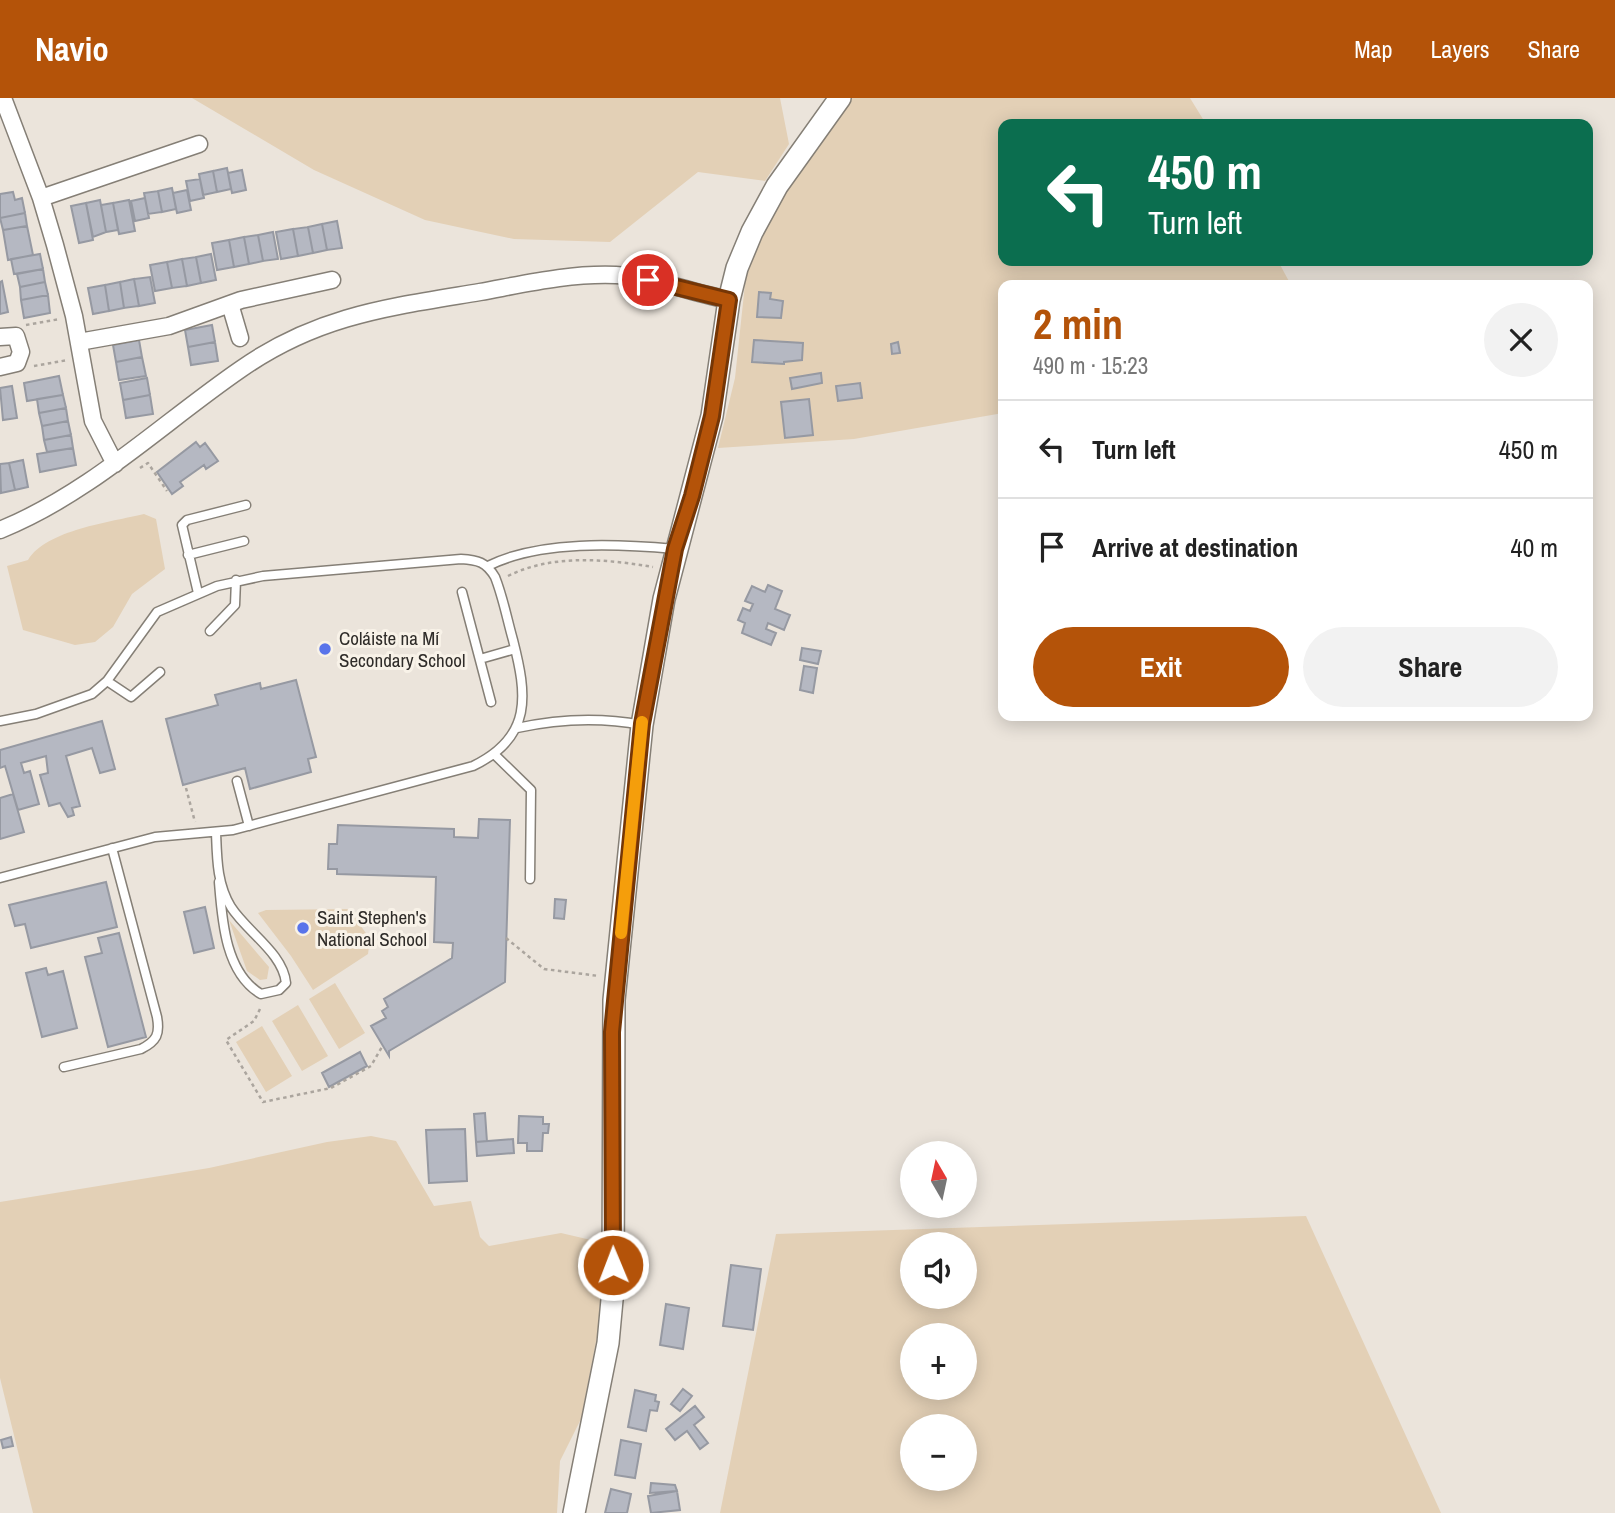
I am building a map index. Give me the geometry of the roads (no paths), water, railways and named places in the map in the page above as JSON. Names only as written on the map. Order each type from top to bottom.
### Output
[{"type":"street","points":[[3,98],[41,198],[74,316],[93,421],[116,464]]},
{"type":"street","points":[[574,1513],[608,1343],[613,1289],[612,1055],[616,978],[642,724],[675,549],[692,496],[712,416],[729,300],[737,268],[764,209],[811,134],[840,98]]},
{"type":"street","points":[[41,198],[199,144]]},
{"type":"street","points":[[0,530],[36,513],[116,464],[242,368],[306,330],[352,314],[564,277],[617,275],[729,300]]},
{"type":"street","points":[[80,350],[169,326],[230,304],[332,280]]},
{"type":"street","points":[[230,304],[240,338]]},
{"type":"street","points":[[0,367],[17,363],[21,352],[8,336]]},
{"type":"lane","points":[[198,593],[182,528],[187,520],[246,505]]},
{"type":"lane","points":[[188,555],[244,541]]},
{"type":"lane","points":[[0,720],[24,718],[82,699],[107,681],[152,616],[168,605],[236,580],[461,559],[488,566],[525,553],[573,547],[626,545],[675,549]]},
{"type":"lane","points":[[0,878],[167,834],[216,832],[249,826],[446,774],[473,766],[494,754],[517,728],[523,686],[500,589],[488,566]]},
{"type":"lane","points":[[210,631],[235,606],[236,580]]},
{"type":"lane","points":[[462,592],[491,702]]},
{"type":"lane","points":[[480,659],[515,649]]},
{"type":"lane","points":[[107,681],[131,697],[160,673]]},
{"type":"lane","points":[[517,728],[547,721],[613,719],[642,724]]},
{"type":"lane","points":[[494,754],[528,785],[533,797],[530,879]]},
{"type":"lane","points":[[237,782],[249,826]]},
{"type":"lane","points":[[216,832],[219,882],[222,916],[240,975],[251,988],[261,994],[279,990],[286,983],[283,970],[235,913],[219,882]]},
{"type":"lane","points":[[64,1067],[141,1049],[153,1044],[158,1034],[157,1017],[112,848]]},
{"type":"place","name":"Coláiste na Mí Secondary School","points":[[325,649]]},
{"type":"place","name":"Saint Stephen's National School","points":[[303,928]]}]
